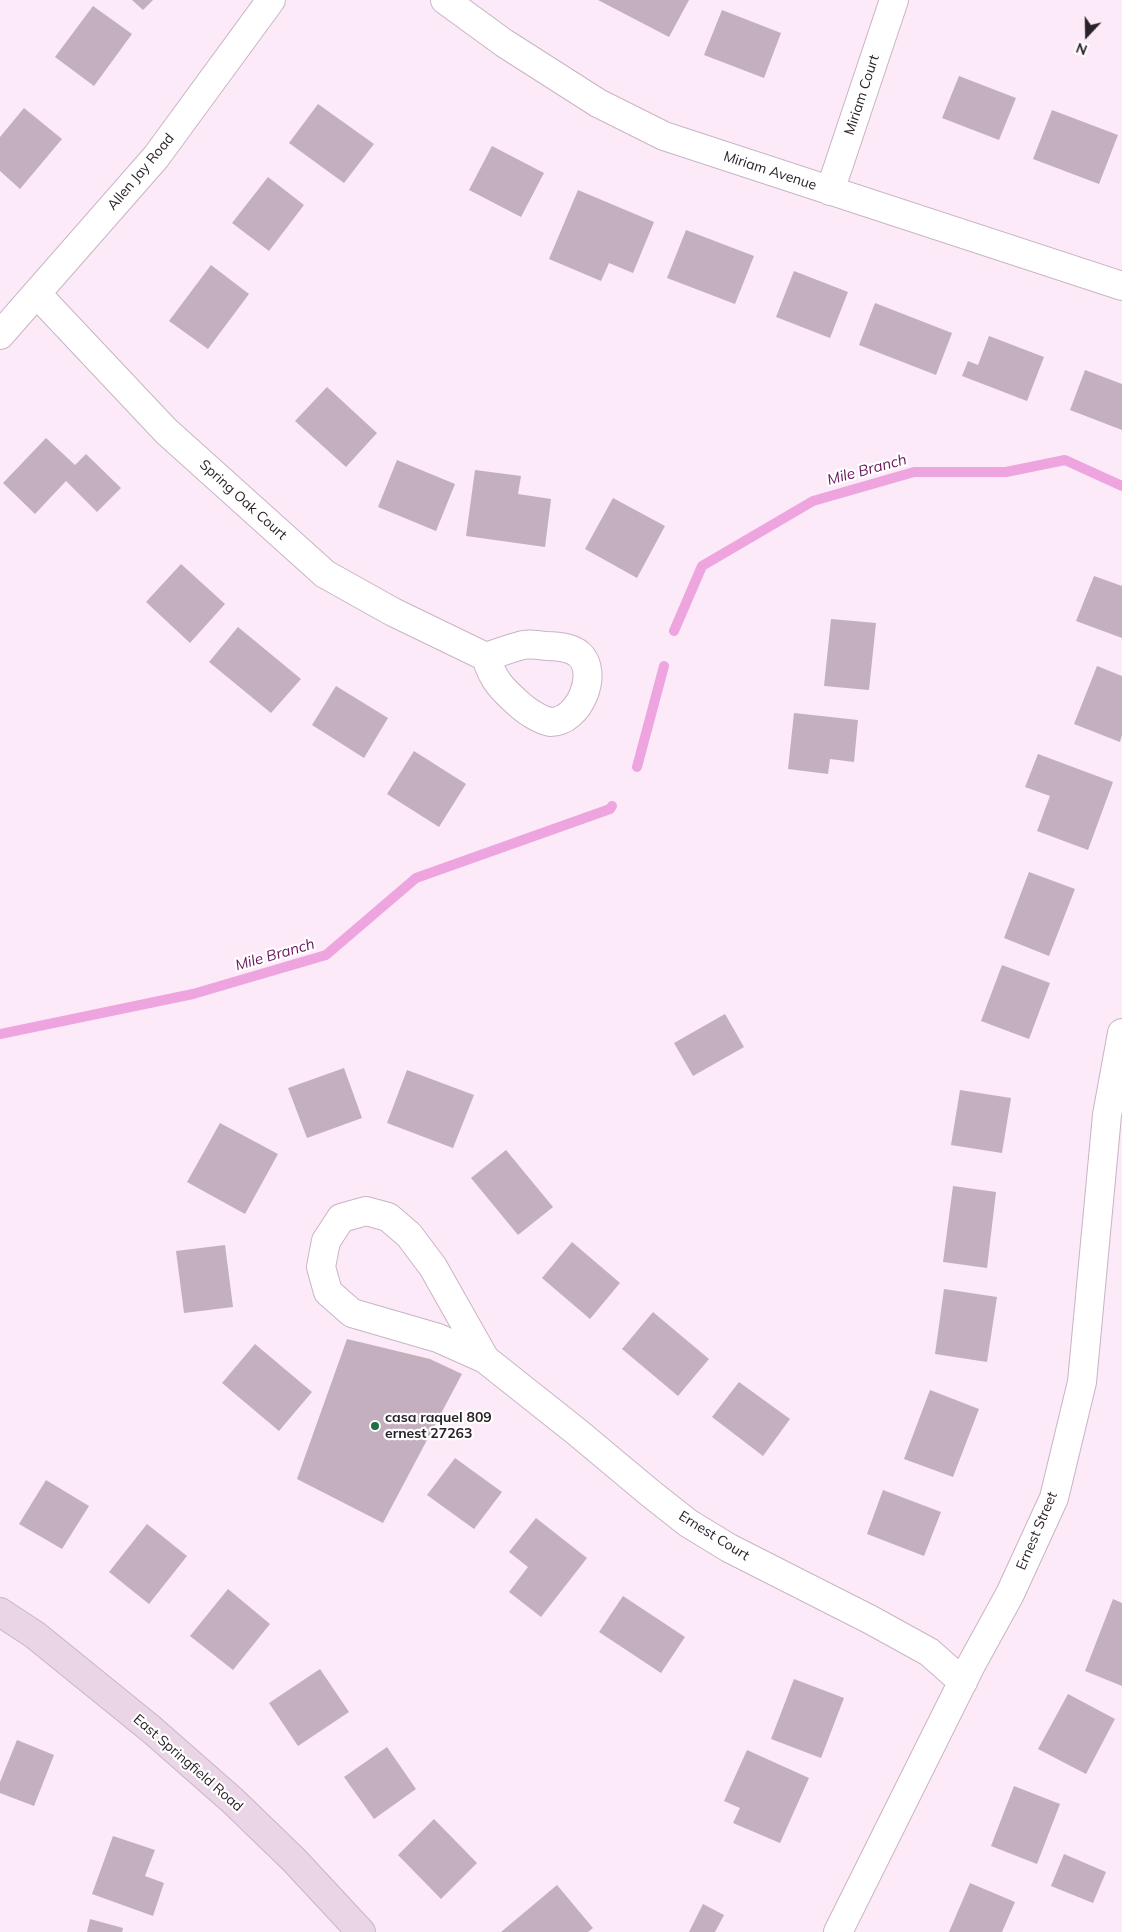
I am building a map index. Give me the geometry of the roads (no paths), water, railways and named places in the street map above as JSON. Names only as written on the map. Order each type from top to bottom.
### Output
[{"type":"street","name":"Allen Jay Road","points":[[0,335],[156,156],[270,0]]},
{"type":"street","name":"Miriam Avenue","points":[[445,0],[504,43],[598,104],[664,136],[1122,286]]},
{"type":"street","name":"Miriam Court","points":[[830,190],[894,0]]},
{"type":"street","name":"Spring Oak Court","points":[[37,294],[166,431],[325,574],[393,612],[486,657]]},
{"type":"street","name":"Ernest Street","points":[[838,1932],[963,1682],[1010,1594],[1054,1498],[1082,1382],[1107,1115],[1122,1033]]},
{"type":"street","name":"Ernest Court","points":[[485,1359],[432,1266],[409,1235],[388,1217],[366,1211],[341,1218],[326,1241],[321,1267],[328,1292],[352,1313],[438,1338],[485,1359],[688,1522],[729,1548],[871,1620],[929,1652],[963,1682]]},
{"type":"street","name":"East Springfield Road","points":[[0,1612],[34,1635],[144,1724],[234,1801],[294,1860],[361,1932]]},
{"type":"waterway","name":"Mile Branch","points":[[674,631],[702,566],[813,501],[914,472],[1006,472],[1065,460],[1122,486]]},
{"type":"waterway","name":"Mile Branch","points":[[637,767],[664,666]]},
{"type":"waterway","name":"Mile Branch","points":[[0,1034],[193,994],[326,955],[416,878],[610,809],[612,806]]},
{"type":"place","name":"casa raquel 809 ernest 27263","points":[[375,1426]]}]
